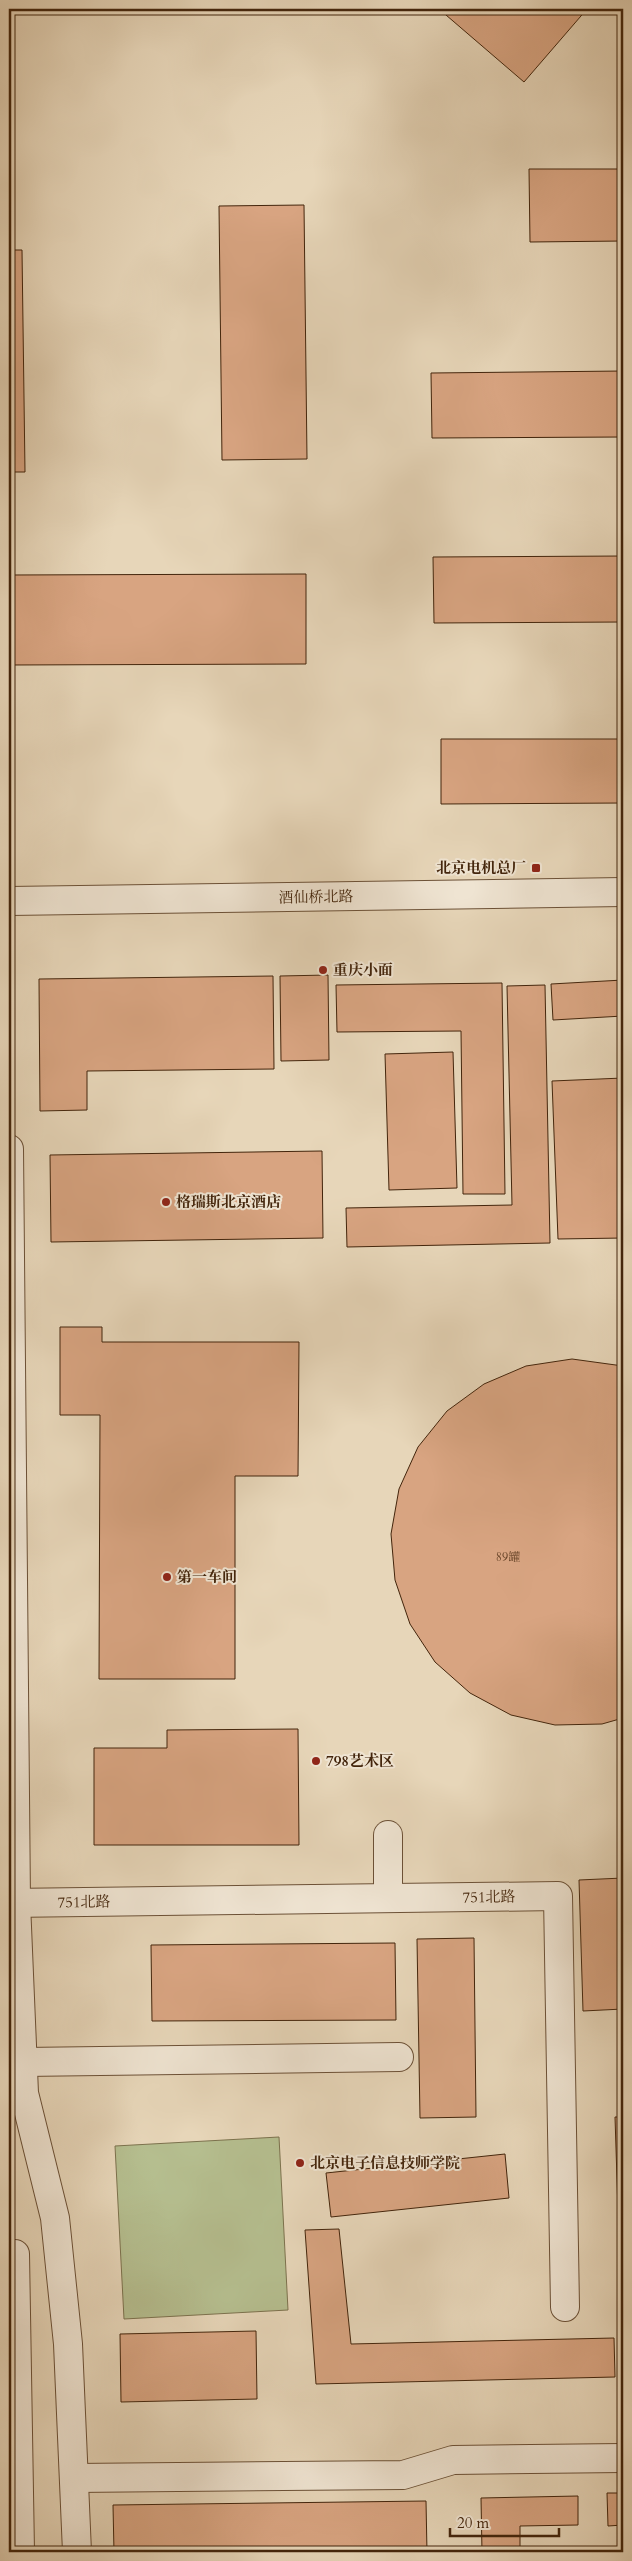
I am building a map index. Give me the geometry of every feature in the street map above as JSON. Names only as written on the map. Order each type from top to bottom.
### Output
[{"type":"street","name":"酒仙桥北路","points":[[9,901],[623,892]]},
{"type":"street","points":[[9,1149],[13,1903],[24,2093],[55,2218],[68,2344],[77,2552]]},
{"type":"street","points":[[388,1835],[388,1898]]},
{"type":"street","name":"751北路","points":[[13,1903],[558,1896],[565,2307]]},
{"type":"street","points":[[23,2062],[399,2058]]},
{"type":"street","points":[[9,2254],[15,2254],[20,2552]]},
{"type":"street","points":[[74,2478],[404,2475],[453,2460],[623,2458]]},
{"type":"green space","points":[[279,2137],[288,2310],[124,2319],[115,2146]]},
{"type":"building","points":[[439,9],[587,9],[524,82]]},
{"type":"building","points":[[529,169],[623,169],[623,241],[530,242]]},
{"type":"building","points":[[304,205],[307,459],[222,460],[219,206]]},
{"type":"building","points":[[9,250],[22,250],[25,472],[9,472]]},
{"type":"building","points":[[623,371],[623,437],[432,438],[431,373]]},
{"type":"building","points":[[623,556],[623,622],[434,623],[433,557]]},
{"type":"building","points":[[306,574],[306,664],[9,665],[9,575]]},
{"type":"building","points":[[441,739],[623,739],[623,803],[441,804]]},
{"type":"building","points":[[328,975],[329,1060],[281,1061],[280,976]]},
{"type":"building","points":[[273,976],[274,1069],[87,1071],[87,1110],[40,1111],[39,979]]},
{"type":"building","points":[[623,980],[623,1016],[553,1020],[551,984]]},
{"type":"building","points":[[502,983],[505,1194],[463,1194],[461,1031],[337,1032],[336,985]]},
{"type":"building","points":[[545,985],[550,1243],[347,1247],[346,1208],[512,1205],[507,986]]},
{"type":"building","points":[[453,1052],[457,1188],[389,1190],[385,1054]]},
{"type":"building","points":[[623,1078],[623,1238],[558,1239],[552,1081]]},
{"type":"building","points":[[322,1151],[323,1238],[51,1242],[50,1155]]},
{"type":"building","name":"第一车间","points":[[60,1327],[102,1327],[102,1342],[299,1342],[298,1476],[235,1476],[235,1679],[99,1679],[100,1415],[60,1415]]},
{"type":"building","points":[[572,1359],[623,1366],[623,1718],[602,1724],[555,1725],[511,1715],[470,1693],[435,1662],[410,1624],[395,1580],[391,1534],[399,1489],[418,1447],[447,1411],[484,1384],[526,1366]]},
{"type":"building","points":[[298,1729],[299,1845],[94,1845],[94,1748],[167,1748],[167,1730]]},
{"type":"building","points":[[623,1878],[623,2009],[583,2011],[579,1880]]},
{"type":"building","points":[[474,1938],[476,2117],[420,2118],[417,1939]]},
{"type":"building","points":[[395,1943],[396,2020],[152,2021],[151,1945]]},
{"type":"building","points":[[615,2117],[623,2117],[623,2211],[618,2211]]},
{"type":"building","points":[[505,2154],[509,2198],[331,2217],[326,2173]]},
{"type":"building","points":[[339,2229],[351,2344],[614,2338],[615,2377],[316,2384],[305,2230]]},
{"type":"building","points":[[256,2331],[257,2399],[121,2402],[120,2334]]},
{"type":"building","points":[[607,2493],[623,2493],[623,2525],[608,2526]]},
{"type":"building","points":[[578,2496],[578,2525],[520,2526],[520,2552],[482,2552],[481,2498]]},
{"type":"building","points":[[426,2501],[427,2552],[114,2552],[113,2505]]},
{"type":"place","name":"北京电机总厂","points":[[536,868]]},
{"type":"place","name":"重庆小面","points":[[323,970]]},
{"type":"place","name":"格瑞斯北京酒店","points":[[166,1202]]},
{"type":"place","name":"第一车间","points":[[167,1577]]},
{"type":"place","name":"798艺术区","points":[[316,1761]]},
{"type":"place","name":"北京电子信息技师学院","points":[[300,2163]]}]
